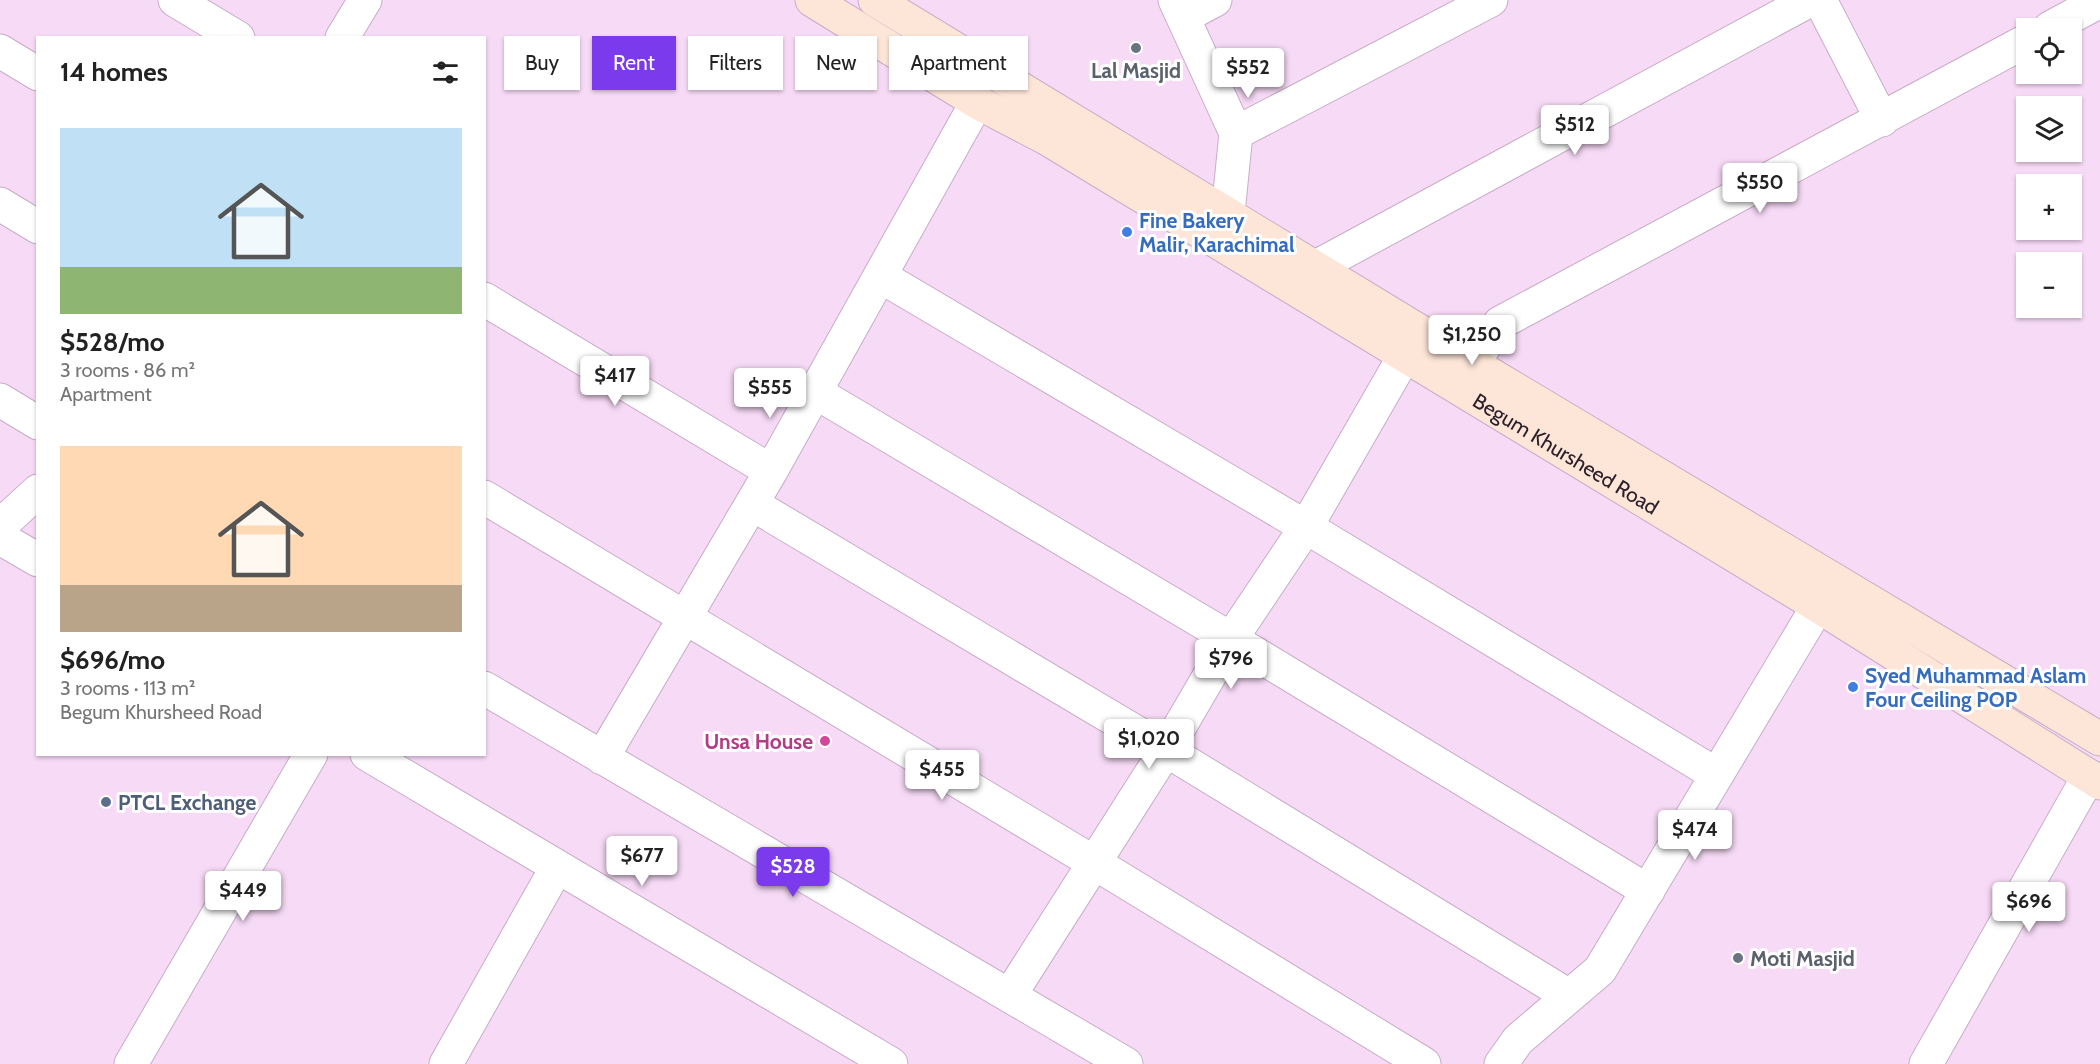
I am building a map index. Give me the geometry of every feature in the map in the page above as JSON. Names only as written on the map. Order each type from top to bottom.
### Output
[{"type":"main road","name":"Begum Khursheed Road","points":[[812,0],[977,102],[1046,138],[1818,606],[2094,780]]},
{"type":"main road","name":"Begum Khursheed Road","points":[[875,0],[1473,363],[2100,739]]},
{"type":"street","points":[[175,0],[235,36]]},
{"type":"street","points":[[343,36],[365,0]]},
{"type":"street","points":[[1215,0],[1179,8],[1236,133],[1228,213]]},
{"type":"street","points":[[1236,133],[1491,0]]},
{"type":"street","points":[[1316,267],[1810,0]]},
{"type":"street","points":[[1820,0],[1882,120]]},
{"type":"street","points":[[2068,18],[2100,1]]},
{"type":"street","points":[[1473,363],[1500,323],[2016,46]]},
{"type":"street","points":[[0,51],[36,73]]},
{"type":"street","points":[[602,758],[771,471],[977,102]]},
{"type":"street","points":[[0,204],[36,226]]},
{"type":"street","points":[[880,276],[1306,527],[1717,775]]},
{"type":"street","points":[[486,300],[771,471]]},
{"type":"street","points":[[1010,995],[1166,750],[1231,639],[1306,527],[1405,355]]},
{"type":"street","points":[[815,392],[1231,639],[1647,891]]},
{"type":"street","points":[[0,400],[36,422]]},
{"type":"street","points":[[0,526],[36,493]]},
{"type":"street","points":[[486,498],[1093,862],[1424,1064]]},
{"type":"street","points":[[752,504],[1166,750],[1569,996]]},
{"type":"street","points":[[0,538],[36,559]]},
{"type":"street","points":[[1501,1064],[1518,1040],[1600,969],[1818,606]]},
{"type":"street","points":[[486,689],[1126,1064]]},
{"type":"street","points":[[131,1064],[310,756]]},
{"type":"street","points":[[370,756],[891,1064]]},
{"type":"street","points":[[1926,1064],[2094,780]]},
{"type":"street","points":[[446,1064],[557,867]]},
{"type":"place","name":"Lal Masjid","points":[[1136,48]]},
{"type":"place","name":"Fine Bakery Malir, Karachimal","points":[[1127,232]]},
{"type":"place","name":"Syed Muhammad Aslam Four Ceiling POP","points":[[1853,687]]},
{"type":"place","name":"Unsa House","points":[[825,741]]},
{"type":"place","name":"PTCL Exchange","points":[[106,802]]},
{"type":"place","name":"Moti Masjid","points":[[1738,958]]}]
